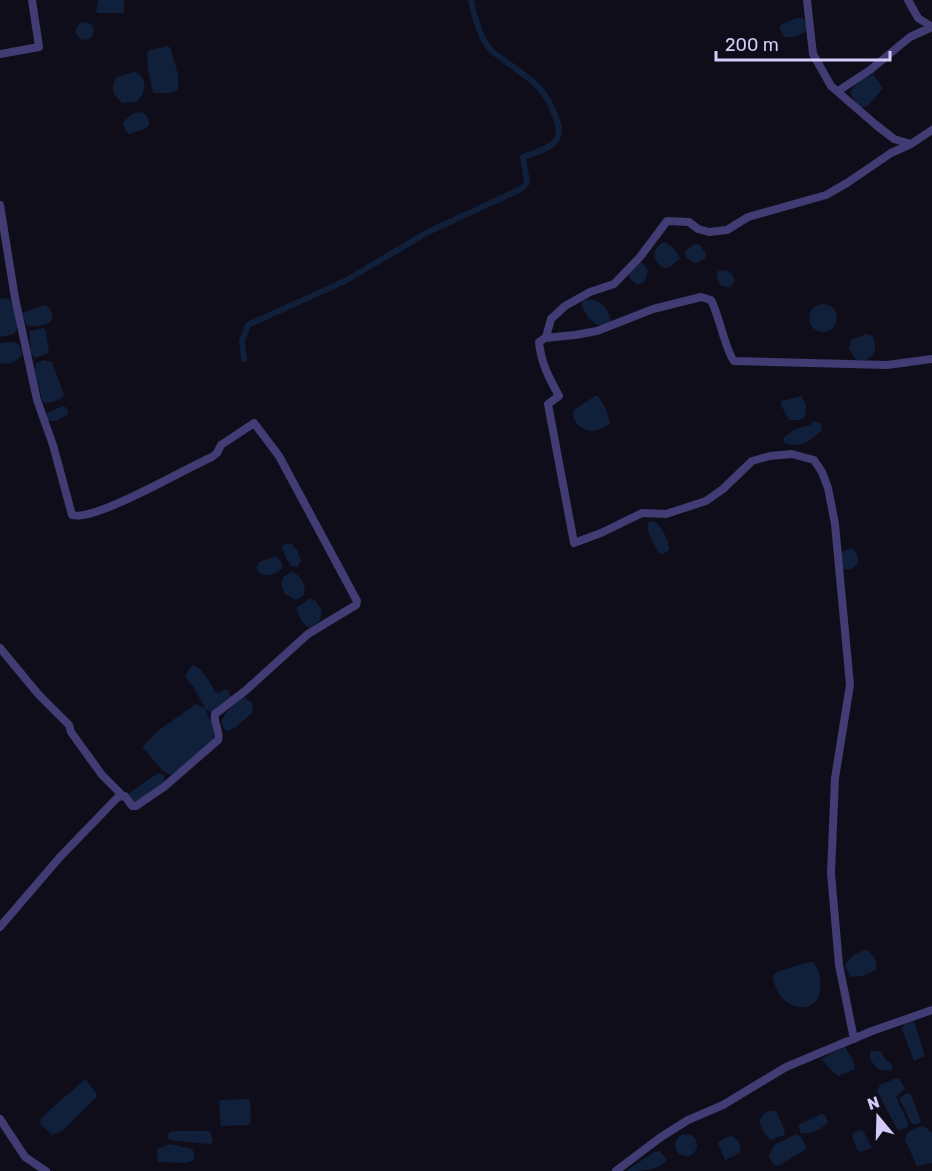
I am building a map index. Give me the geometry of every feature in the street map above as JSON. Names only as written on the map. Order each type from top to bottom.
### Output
[{"type":"street","points":[[0,54],[39,47],[32,0]]},
{"type":"street","points":[[807,0],[813,54],[831,86],[894,139],[912,144]]},
{"type":"street","points":[[837,91],[870,70],[910,37],[932,27],[918,18],[908,0]]},
{"type":"street","points":[[546,338],[551,319],[565,306],[590,291],[614,284],[640,257],[667,221],[688,222],[698,229],[709,232],[727,230],[748,217],[826,195],[891,153],[912,144],[932,130]]},
{"type":"street","points":[[0,205],[15,298],[37,400],[53,445],[72,515],[79,517],[101,511],[212,457],[217,453],[220,445],[254,423],[279,456],[357,601],[356,605],[321,624],[308,634],[245,691],[215,714],[218,740],[164,788],[136,806],[132,806],[125,796],[102,775],[71,732],[69,725],[39,695],[0,648]]},
{"type":"street","points":[[854,1039],[839,965],[831,873],[834,778],[850,685],[835,524],[828,488],[822,472],[814,460],[792,454],[770,456],[752,461],[723,489],[706,501],[666,514],[642,513],[574,543],[548,404],[560,396],[545,369],[540,356],[539,342],[546,338],[597,331],[653,309],[701,297],[711,300],[717,312],[729,355],[734,361],[887,365],[932,359]]},
{"type":"street","points":[[0,927],[74,843],[122,795]]},
{"type":"street","points":[[616,1171],[688,1120],[723,1106],[786,1067],[932,1010]]},
{"type":"street","points":[[0,1119],[25,1157],[46,1171]]},
{"type":"water","points":[[98,0],[124,0],[124,13],[96,13]]},
{"type":"water","points":[[796,18],[803,18],[807,25],[806,31],[795,37],[784,37],[779,28],[782,24]]},
{"type":"water","points":[[81,22],[89,22],[94,27],[92,38],[81,40],[76,35],[76,27]]},
{"type":"water","points":[[168,46],[171,49],[178,75],[178,89],[171,93],[153,93],[147,53],[150,50]]},
{"type":"water","points":[[134,72],[139,74],[144,81],[144,90],[136,102],[122,103],[114,94],[113,87],[116,77]]},
{"type":"water","points":[[873,74],[883,88],[869,105],[861,108],[850,92],[859,81]]},
{"type":"water","points":[[141,112],[149,120],[149,125],[145,129],[129,134],[123,122],[134,113]]},
{"type":"water","points":[[664,242],[673,247],[680,258],[670,267],[663,268],[654,255],[657,248]]},
{"type":"water","points":[[699,244],[706,253],[705,258],[695,264],[687,258],[684,252],[693,245]]},
{"type":"water","points":[[640,262],[648,271],[644,282],[638,285],[630,279],[628,272]]},
{"type":"water","points":[[725,270],[731,273],[735,280],[729,288],[720,285],[716,275],[718,271]]},
{"type":"water","points":[[0,298],[9,299],[15,307],[18,327],[14,334],[0,337]]},
{"type":"water","points":[[588,299],[597,301],[606,309],[611,321],[609,324],[597,325],[589,319],[581,305]]},
{"type":"water","points":[[823,304],[833,308],[837,318],[833,328],[823,332],[813,328],[809,318],[813,308]]},
{"type":"water","points":[[43,305],[51,311],[51,322],[40,326],[27,326],[22,313]]},
{"type":"water","points":[[44,328],[49,353],[35,358],[31,353],[29,331]]},
{"type":"water","points":[[866,334],[873,336],[875,342],[873,355],[866,360],[855,359],[849,348],[851,340]]},
{"type":"water","points":[[0,343],[19,344],[21,357],[12,363],[0,364]]},
{"type":"water","points":[[43,360],[52,362],[64,394],[61,399],[45,403],[42,400],[35,371],[36,363]]},
{"type":"water","points":[[598,396],[606,409],[610,423],[600,429],[585,430],[573,418],[574,410]]},
{"type":"water","points":[[801,396],[806,405],[805,417],[800,420],[789,420],[781,401]]},
{"type":"water","points":[[63,406],[67,408],[68,414],[57,421],[49,421],[46,417],[47,413]]},
{"type":"water","points":[[814,421],[820,423],[822,430],[814,437],[801,444],[785,443],[783,439],[788,434],[799,428],[810,426]]},
{"type":"water","points":[[654,521],[668,542],[669,550],[663,554],[658,553],[648,531],[648,523]]},
{"type":"water","points":[[285,543],[292,544],[297,550],[301,560],[298,567],[292,566],[287,560],[282,548]]},
{"type":"water","points":[[852,548],[858,557],[857,565],[851,569],[844,569],[841,552]]},
{"type":"water","points":[[276,556],[282,563],[279,571],[265,575],[258,571],[256,568],[259,562]]},
{"type":"water","points":[[292,572],[301,578],[305,588],[303,596],[296,600],[285,594],[281,585],[283,577]]},
{"type":"water","points":[[310,598],[315,600],[322,610],[320,621],[309,628],[302,622],[296,608]]},
{"type":"water","points":[[192,665],[203,672],[215,692],[228,690],[231,697],[211,712],[205,709],[213,728],[212,740],[176,773],[170,775],[162,770],[142,747],[159,730],[196,704],[205,708],[185,677]]},
{"type":"water","points":[[244,697],[252,703],[253,712],[235,728],[225,730],[221,723],[225,715]]},
{"type":"water","points":[[158,773],[164,775],[165,782],[135,804],[128,796]]},
{"type":"water","points":[[867,950],[875,959],[876,970],[863,976],[850,977],[845,966],[851,957]]},
{"type":"water","points":[[813,962],[818,970],[820,992],[816,1001],[809,1006],[791,1005],[776,989],[773,976],[777,972]]},
{"type":"water","points":[[909,1021],[914,1021],[925,1056],[914,1061],[902,1030],[902,1027]]},
{"type":"water","points":[[845,1047],[853,1060],[855,1069],[839,1076],[822,1060]]},
{"type":"water","points":[[880,1051],[891,1063],[893,1069],[885,1071],[876,1067],[870,1058],[870,1052]]},
{"type":"water","points":[[899,1078],[905,1089],[896,1097],[908,1123],[908,1127],[900,1130],[896,1127],[877,1091],[880,1085]]},
{"type":"water","points":[[85,1079],[97,1094],[96,1098],[62,1131],[52,1135],[41,1125],[42,1117]]},
{"type":"water","points":[[907,1093],[911,1095],[921,1121],[918,1124],[912,1124],[899,1098]]},
{"type":"water","points":[[248,1099],[251,1121],[248,1125],[221,1126],[219,1103],[221,1100]]},
{"type":"water","points":[[776,1111],[785,1131],[784,1135],[771,1140],[759,1122],[763,1114]]},
{"type":"water","points":[[821,1114],[825,1115],[828,1122],[826,1125],[812,1132],[801,1133],[798,1125]]},
{"type":"water","points":[[922,1126],[932,1133],[932,1163],[917,1166],[905,1140],[909,1132]]},
{"type":"water","points":[[862,1129],[872,1148],[860,1152],[857,1150],[852,1135]]},
{"type":"water","points":[[172,1131],[210,1131],[213,1143],[169,1140],[167,1135]]},
{"type":"water","points":[[686,1134],[694,1137],[697,1145],[694,1153],[686,1156],[678,1153],[675,1145],[678,1137]]},
{"type":"water","points":[[796,1134],[801,1137],[806,1147],[805,1150],[778,1166],[773,1164],[769,1155],[774,1145]]},
{"type":"water","points":[[731,1136],[739,1142],[740,1153],[725,1160],[718,1143]]},
{"type":"water","points":[[170,1144],[192,1149],[194,1160],[186,1163],[158,1162],[157,1149]]},
{"type":"water","points":[[659,1151],[667,1159],[660,1166],[650,1170],[626,1171],[654,1152]]},
{"type":"waterway","points":[[244,359],[242,341],[248,325],[345,281],[428,232],[521,189],[527,183],[523,157],[547,148],[557,140],[558,125],[546,96],[536,84],[495,54],[485,43],[471,0]]}]
